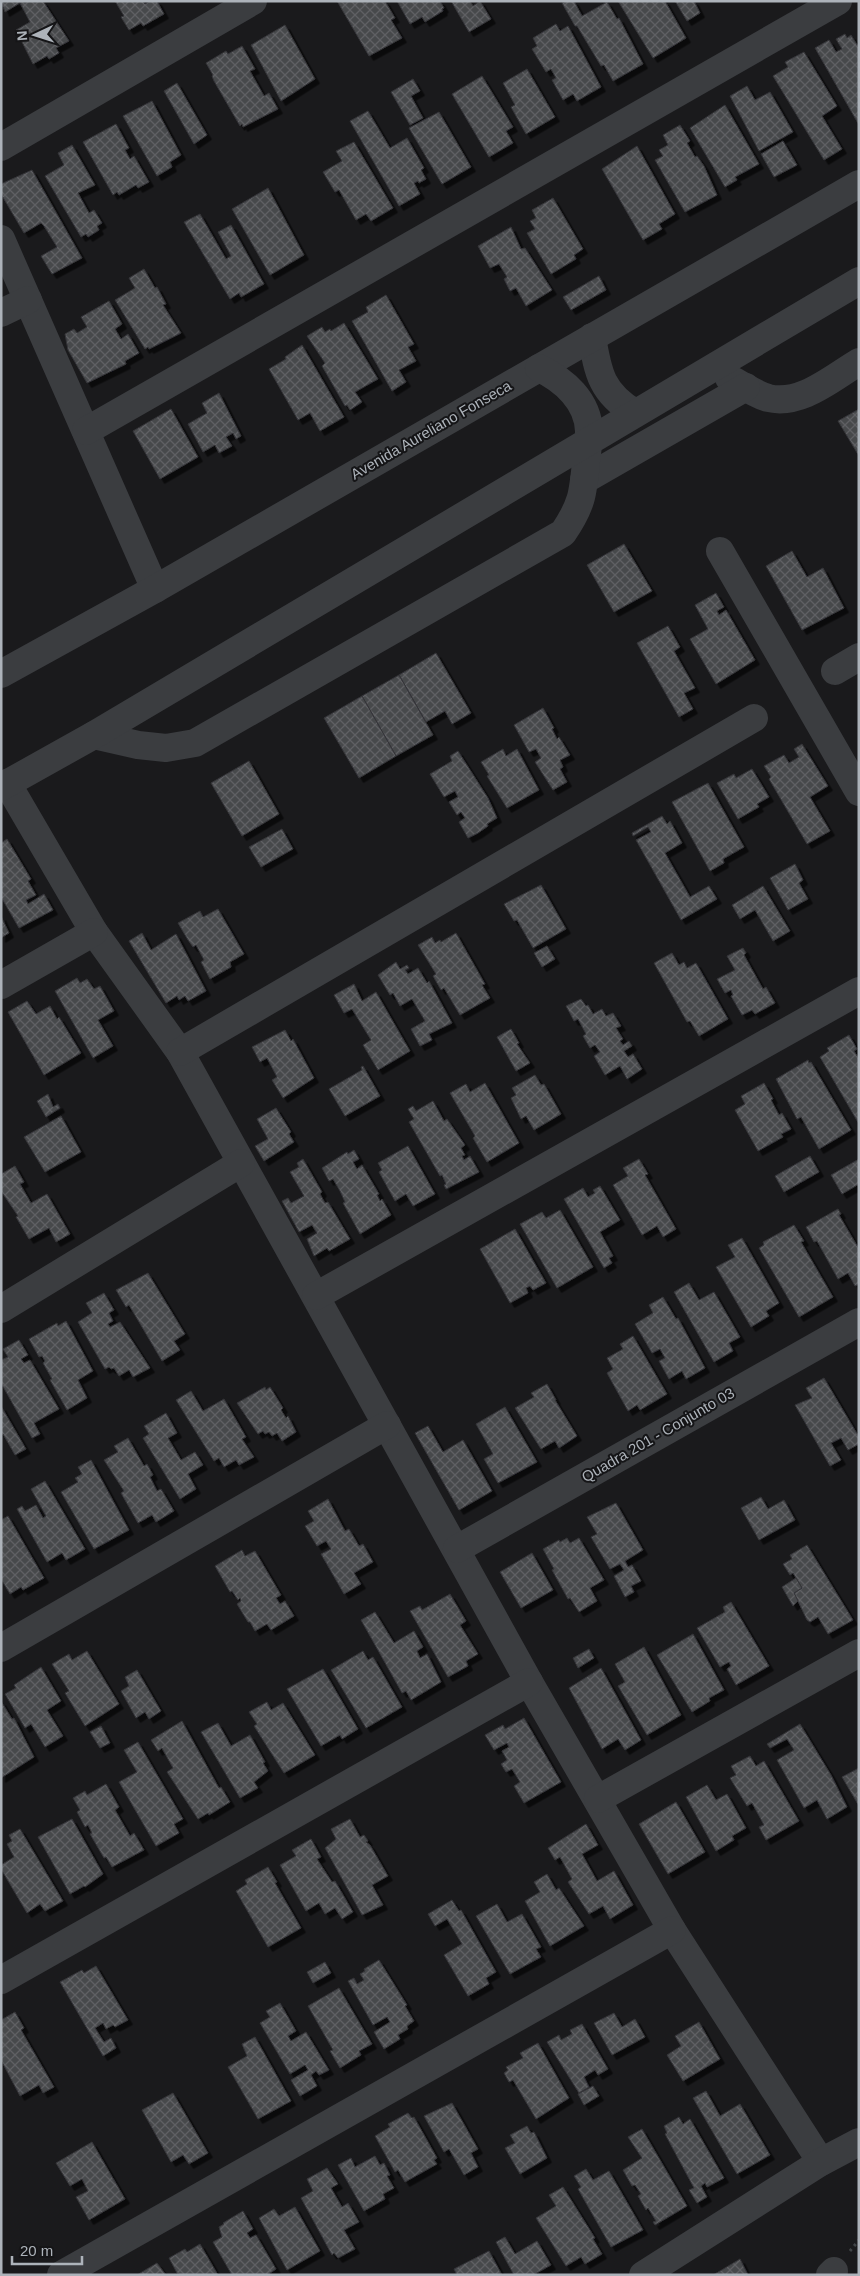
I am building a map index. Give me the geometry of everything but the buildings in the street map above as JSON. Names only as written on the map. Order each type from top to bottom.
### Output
[{"type":"street","points":[[1,147],[253,1]]},
{"type":"street","points":[[86,431],[838,1]]},
{"type":"street","name":"Avenida Aureliano Fonseca","points":[[1,674],[154,589],[859,184]]},
{"type":"street","points":[[1,239],[154,589]]},
{"type":"street","points":[[820,2162],[672,1930],[529,1682],[180,1052],[94,932],[4,785],[94,735],[859,281]]},
{"type":"street","points":[[1,313],[28,300]]},
{"type":"street","points":[[592,337],[599,372],[608,390],[618,403],[636,413]]},
{"type":"street","points":[[710,369],[766,397],[782,400],[799,398],[859,362]]},
{"type":"street","points":[[94,735],[138,745],[166,748],[195,743],[563,533],[578,512],[583,494],[588,422],[577,398],[566,384],[539,368]]},
{"type":"street","points":[[584,480],[746,387]]},
{"type":"street","points":[[720,551],[859,792]]},
{"type":"street","points":[[835,671],[859,657]]},
{"type":"street","points":[[180,1052],[754,718]]},
{"type":"street","points":[[1,985],[94,932]]},
{"type":"street","points":[[316,1296],[859,991]]},
{"type":"street","points":[[1,1309],[240,1163]]},
{"type":"street","name":"Quadra 201 - Conjunto 03","points":[[457,1549],[859,1322]]},
{"type":"street","points":[[1,1648],[387,1425]]},
{"type":"street","points":[[598,1799],[859,1653]]},
{"type":"street","points":[[1,1980],[529,1682]]},
{"type":"street","points":[[61,2275],[672,1930]]},
{"type":"street","points":[[643,2275],[820,2162],[859,2142]]}]
